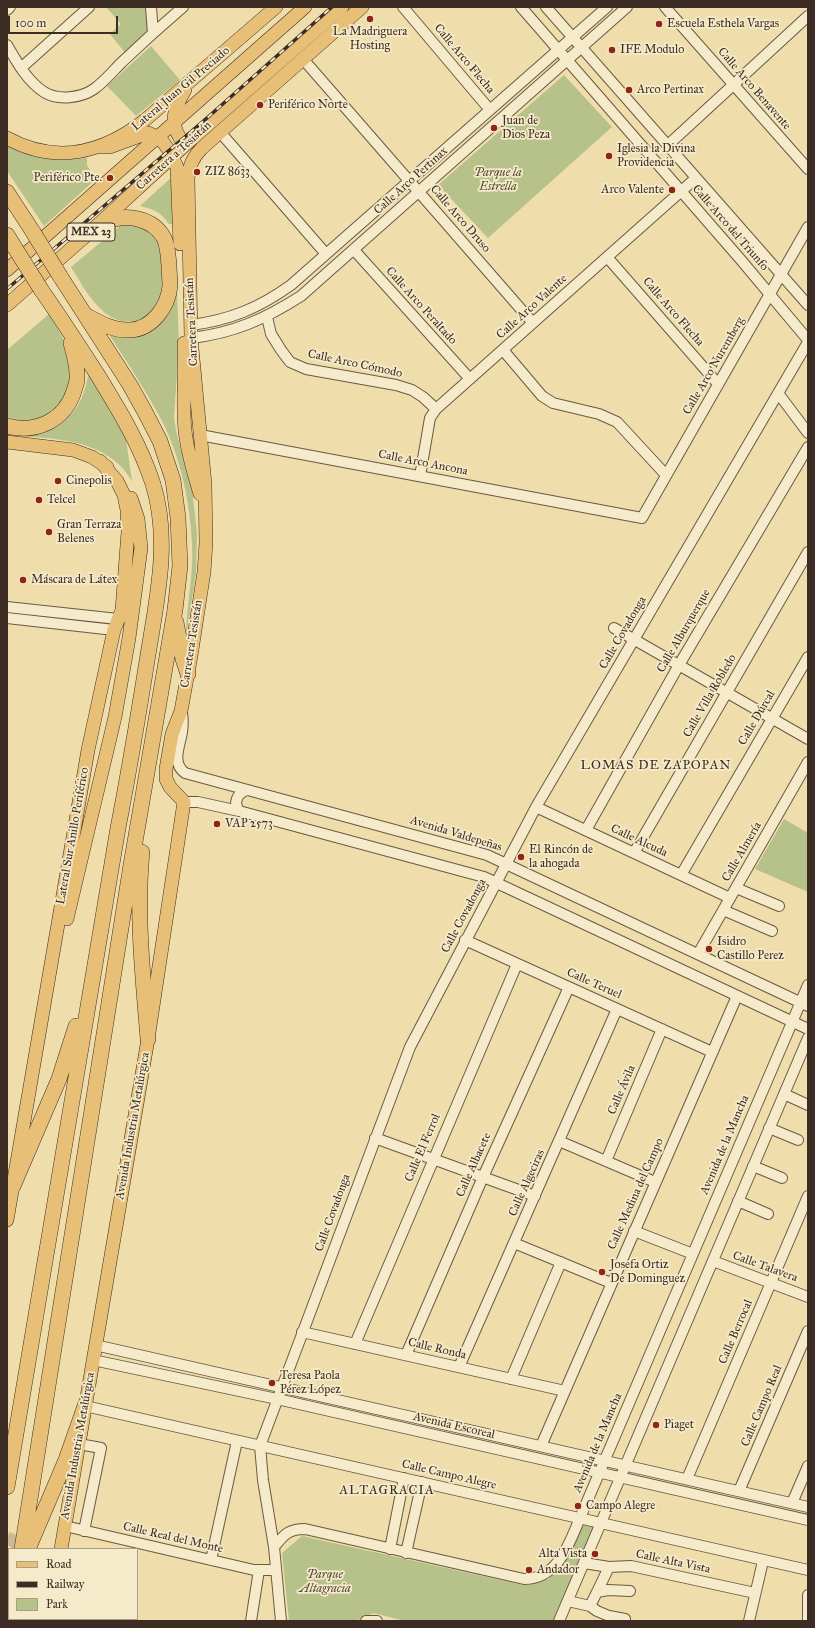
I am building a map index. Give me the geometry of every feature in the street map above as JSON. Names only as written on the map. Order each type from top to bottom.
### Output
[{"type":"highway","points":[[7,192],[87,316],[145,412],[160,441],[173,480],[178,518],[180,566],[175,610],[146,773],[22,1548]]},
{"type":"highway","points":[[87,316],[115,328],[131,330],[139,328],[147,324],[158,315],[163,308],[170,286],[167,246],[164,237],[152,225],[130,217],[120,218],[107,222],[89,233]]},
{"type":"highway","points":[[7,1487],[118,828],[136,733],[158,594],[161,560],[161,523],[153,486],[140,449],[128,426],[67,328],[42,291],[11,254]]},
{"type":"highway","points":[[7,426],[15,428],[30,428],[46,424],[60,415],[72,398],[78,380],[77,369],[67,328]]},
{"type":"highway","points":[[175,610],[178,634],[188,674]]},
{"type":"highway","points":[[146,773],[147,796],[140,875],[140,911],[142,967],[148,1039]]},
{"type":"highway","points":[[13,1186],[60,1079],[72,1043],[118,828]]},
{"type":"highway","points":[[28,1548],[66,1460],[85,1406]]},
{"type":"main road","name":"Lateral Juan Gil Preciado","points":[[7,138],[29,148],[58,154],[77,153],[100,146],[130,132],[195,78],[276,7]]},
{"type":"main road","name":"Carretera a Tesistán","points":[[11,254],[158,137],[305,7]]},
{"type":"main road","name":"Carretera a Tesistán","points":[[7,305],[89,233],[172,156],[342,7]]},
{"type":"main road","points":[[311,34],[337,18],[361,7]]},
{"type":"main road","name":"Carretera Tesistán","points":[[181,711],[204,572],[206,515],[205,484],[191,332],[189,167],[198,152],[361,7]]},
{"type":"main road","points":[[185,145],[180,139],[173,124],[176,109],[182,95],[195,78]]},
{"type":"main road","points":[[240,115],[256,82]]},
{"type":"main road","points":[[100,146],[110,147],[148,133],[158,137],[168,149],[177,166],[185,348],[183,404],[185,431],[190,457],[206,515]]},
{"type":"main road","points":[[7,442],[83,452],[100,461],[120,479],[133,503],[139,527],[140,558],[129,638],[115,717],[67,919],[64,930],[54,950]]},
{"type":"main road","name":"Lateral Sur Anillo Periférico","points":[[7,1220],[88,750],[116,625],[122,610],[128,532],[127,510],[124,495],[117,481],[100,461]]},
{"type":"main road","points":[[181,711],[172,734],[166,775],[170,787],[184,802]]},
{"type":"main road","name":"Avenida Industria Metalúrgica","points":[[61,1548],[148,1039],[184,802]]},
{"type":"street","points":[[7,10],[10,7]]},
{"type":"street","points":[[21,68],[89,7]]},
{"type":"street","points":[[151,7],[153,33]]},
{"type":"street","points":[[7,45],[32,83],[44,92],[56,97],[70,97],[94,90],[153,33],[183,7]]},
{"type":"street","name":"Calle Arco Flecha","points":[[403,7],[490,110]]},
{"type":"street","name":"Calle Arco del Triunfo","points":[[521,7],[770,294],[808,341]]},
{"type":"street","name":"Calle Arco del Triunfo","points":[[546,7],[574,37],[808,305]]},
{"type":"street","name":"Calle Arco Pertinax","points":[[191,332],[258,307],[291,285],[607,7]]},
{"type":"street","name":"Calle Arco Pertinax","points":[[191,332],[220,334],[246,326],[266,317],[301,296],[627,7]]},
{"type":"street","name":"Calle Arco Benavente","points":[[665,7],[808,170]]},
{"type":"street","points":[[668,145],[808,16]]},
{"type":"street","name":"Calle Arco Druso","points":[[303,59],[533,323]]},
{"type":"street","points":[[220,132],[326,254]]},
{"type":"street","name":"Calle Arco Valente","points":[[420,476],[430,418],[436,409],[696,178]]},
{"type":"street","name":"Calle Arco Nuremberg","points":[[642,518],[808,227]]},
{"type":"street","name":"Calle Arco Peraltado","points":[[354,250],[470,379]]},
{"type":"street","name":"Calle Arco Flecha","points":[[607,257],[718,384]]},
{"type":"street","name":"Calle Arco Cómodo","points":[[266,317],[271,334],[290,362],[306,369],[391,384],[412,390],[424,397],[436,409]]},
{"type":"street","name":"Calle Covadonga","points":[[274,1547],[263,1480],[260,1446],[410,1047],[536,807],[808,341]]},
{"type":"street","points":[[503,350],[542,396],[554,403],[599,414],[617,422],[666,475]]},
{"type":"street","points":[[778,393],[808,433]]},
{"type":"street","name":"Calle Arco Ancona","points":[[200,435],[642,518]]},
{"type":"street","name":"Calle Alburquerque","points":[[586,830],[679,665],[808,448]]},
{"type":"street","name":"Calle Villa Robledo","points":[[634,853],[808,552]]},
{"type":"street","points":[[7,607],[33,610],[116,625]]},
{"type":"street","points":[[32,621],[33,610]]},
{"type":"street","points":[[7,618],[32,621],[116,625]]},
{"type":"street","points":[[614,628],[808,739]]},
{"type":"street","name":"Calle Dúrcal","points":[[681,875],[808,657]]},
{"type":"street","name":"Avenida Valdepeñas","points":[[181,711],[182,727],[177,761],[180,768],[188,774],[466,849],[506,863],[804,1004]]},
{"type":"street","name":"Calle Almería","points":[[698,954],[808,762]]},
{"type":"street","points":[[240,811],[236,805],[237,799],[240,793],[247,790]]},
{"type":"street","points":[[184,802],[198,802],[240,811],[470,872],[496,882],[808,1030]]},
{"type":"street","name":"Calle Alcuda","points":[[536,807],[730,898]]},
{"type":"street","points":[[736,888],[780,906]]},
{"type":"street","points":[[723,910],[772,931]]},
{"type":"street","name":"Calle Teruel","points":[[465,940],[712,1052]]},
{"type":"street","name":"Calle El Ferrol","points":[[355,1344],[517,964]]},
{"type":"street","name":"Avenida de la Mancha","points":[[274,1547],[290,1530],[296,1529],[524,1579],[531,1579],[547,1572],[558,1563],[564,1555],[792,1022],[804,1004],[808,985]]},
{"type":"street","name":"Calle Albacete","points":[[406,1355],[483,1177],[570,987]]},
{"type":"street","name":"Calle Medina del Campo","points":[[541,1446],[737,996]]},
{"type":"street","name":"Calle Algeciras","points":[[459,1367],[617,1009]]},
{"type":"street","name":"Calle Ávila","points":[[606,1161],[662,1029]]},
{"type":"street","points":[[559,1621],[808,1038]]},
{"type":"street","points":[[784,1094],[808,1105]]},
{"type":"street","points":[[769,1128],[798,1140]]},
{"type":"street","points":[[375,1138],[535,1196]]},
{"type":"street","points":[[559,1141],[655,1182]]},
{"type":"street","points":[[753,1166],[782,1178]]},
{"type":"street","name":"Calle Berrocal","points":[[687,1479],[808,1196]]},
{"type":"street","points":[[738,1201],[768,1214]]},
{"type":"street","points":[[634,1232],[693,1254]]},
{"type":"street","points":[[514,1243],[611,1283]]},
{"type":"street","name":"Calle Talavera","points":[[712,1261],[808,1297]]},
{"type":"street","points":[[511,1379],[561,1262]]},
{"type":"street","name":"Calle Ronda","points":[[302,1332],[565,1391]]},
{"type":"street","name":"Calle Campo Real","points":[[739,1491],[808,1332]]},
{"type":"street","name":"Avenida Escoreal","points":[[95,1345],[808,1507]]},
{"type":"street","name":"Avenida Escoreal","points":[[93,1360],[277,1398],[808,1520]]},
{"type":"street","name":"Calle Campo Alegre","points":[[85,1406],[808,1570]]},
{"type":"street","points":[[211,1560],[238,1441]]},
{"type":"street","points":[[79,1444],[101,1448],[84,1531]]},
{"type":"street","points":[[792,1503],[808,1466]]},
{"type":"street","points":[[390,1549],[404,1478]]},
{"type":"street","points":[[406,1552],[422,1482]]},
{"type":"street","name":"Calle Real del Monte","points":[[65,1526],[211,1560],[259,1570],[276,1570]]},
{"type":"street","points":[[274,1547],[281,1621]]},
{"type":"street","points":[[749,1621],[763,1560]]},
{"type":"street","name":"Calle Alta Vista","points":[[584,1563],[608,1567],[631,1566],[755,1593]]},
{"type":"street","points":[[590,1606],[608,1567]]},
{"type":"street","points":[[251,1621],[259,1570]]},
{"type":"street","points":[[597,1592],[608,1590],[630,1592]]},
{"type":"street","points":[[808,1595],[808,1621]]},
{"type":"street","points":[[568,1601],[590,1606],[597,1611],[610,1616],[625,1619]]},
{"type":"street","points":[[366,1621],[377,1621]]},
{"type":"green space","points":[[106,7],[148,7],[150,31],[126,54],[110,34],[121,24]]},
{"type":"green space","points":[[151,46],[180,80],[136,116],[107,86]]},
{"type":"green space","name":"Parque la Estrella","points":[[564,75],[612,127],[488,238],[438,185]]},
{"type":"green space","points":[[7,145],[26,153],[46,157],[66,159],[87,158],[87,165],[95,180],[44,226],[7,171]]},
{"type":"green space","points":[[174,175],[175,224],[169,224],[156,212],[149,208],[140,206]]},
{"type":"green space","points":[[131,224],[148,230],[159,239],[163,252],[166,288],[159,305],[153,312],[138,320],[120,321],[111,317],[93,301],[71,267],[120,226]]},
{"type":"green space","points":[[177,292],[179,343],[174,418],[177,435],[192,489],[197,533],[196,573],[186,638],[192,556],[191,528],[187,497],[183,481],[169,435],[162,421],[144,389],[110,336],[112,332],[164,318],[170,310]]},
{"type":"green space","points":[[49,314],[61,334],[73,360],[70,391],[53,413],[33,421],[21,421],[7,417],[7,350]]},
{"type":"green space","points":[[89,370],[125,432],[132,481],[121,467],[108,456],[93,448],[77,443],[59,440],[7,435],[7,430],[56,424],[67,419],[77,407],[84,393]]},
{"type":"green space","points":[[784,819],[808,833],[808,892],[755,869]]},
{"type":"green space","name":"Parque Altagracia","points":[[583,1524],[595,1527],[553,1621],[405,1621],[373,1613],[356,1621],[289,1621],[282,1553],[302,1536],[523,1585],[549,1579],[571,1552]]},
{"type":"tunnel","points":[[7,1538],[14,1541],[21,1548]]},
{"type":"railway","points":[[7,289],[207,118],[332,7]]},
{"type":"place","name":"La Madriguera Hosting","points":[[370,19]]},
{"type":"place","name":"Escuela Esthela Vargas","points":[[659,24]]},
{"type":"place","name":"IFE Modulo","points":[[612,50]]},
{"type":"place","name":"Arco Pertinax","points":[[629,90]]},
{"type":"place","name":"Periférico Norte","points":[[260,105]]},
{"type":"place","name":"Juan de Dios Peza","points":[[494,128]]},
{"type":"place","name":"Iglesia la Divina Providencia","points":[[609,156]]},
{"type":"place","name":"ZIZ 8633","points":[[197,172]]},
{"type":"place","name":"Periférico Pte.","points":[[110,178]]},
{"type":"place","name":"Arco Valente","points":[[672,190]]},
{"type":"place","name":"Cinepolis","points":[[58,481]]},
{"type":"place","name":"Telcel","points":[[39,500]]},
{"type":"place","name":"Gran Terraza Belenes","points":[[49,532]]},
{"type":"place","name":"Máscara de Látex","points":[[23,580]]},
{"type":"place","name":"VAP 2573","points":[[217,824]]},
{"type":"place","name":"El Rincón de la ahogada","points":[[521,857]]},
{"type":"place","name":"Isidro Castillo Perez","points":[[709,949]]},
{"type":"place","name":"Josefa Ortiz De Dominguez","points":[[602,1272]]},
{"type":"place","name":"Teresa Paola Pérez López","points":[[272,1383]]},
{"type":"place","name":"Piaget","points":[[656,1425]]},
{"type":"place","name":"Campo Alegre","points":[[578,1506]]},
{"type":"place","name":"Alta Vista","points":[[595,1554]]},
{"type":"place","name":"Andador","points":[[529,1570]]},
{"type":"district","name":"LOMAS DE ZAPOPAN","points":[[656,766]]},
{"type":"district","name":"ALTAGRACIA","points":[[387,1491]]}]
